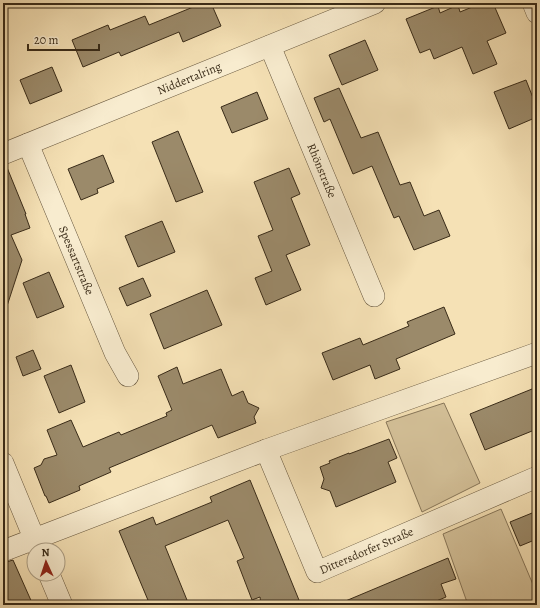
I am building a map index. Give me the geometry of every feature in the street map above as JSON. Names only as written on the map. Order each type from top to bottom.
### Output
[{"type":"street","name":"Niddertalring","points":[[3,154],[375,3]]},
{"type":"street","points":[[533,3],[537,13]]},
{"type":"street","name":"Rhönstraße","points":[[270,46],[374,296]]},
{"type":"street","name":"Spessartstraße","points":[[28,144],[115,353],[128,376]]},
{"type":"street","points":[[44,542],[266,450],[537,354]]},
{"type":"street","name":"Dittersdorfer Straße","points":[[266,450],[317,572],[537,477]]},
{"type":"street","points":[[3,463],[36,542]]},
{"type":"street","points":[[3,551],[26,547]]},
{"type":"street","points":[[52,582],[62,605]]},
{"type":"shaded area","points":[[444,403],[480,483],[422,512],[386,422]]},
{"type":"shaded area","points":[[501,509],[537,594],[537,605],[468,605],[443,534]]},
{"type":"building","points":[[203,3],[211,3],[221,26],[183,42],[179,32],[121,56],[119,52],[83,67],[72,40],[108,25],[110,30],[145,16],[149,25]]},
{"type":"building","points":[[482,3],[493,3],[506,33],[487,41],[497,64],[473,74],[462,47],[434,59],[430,49],[420,53],[406,19],[438,6],[440,13],[458,5],[460,12]]},
{"type":"building","points":[[365,40],[378,70],[342,85],[329,55]]},
{"type":"building","points":[[52,67],[62,91],[30,104],[20,80]]},
{"type":"building","points":[[526,80],[537,108],[537,117],[509,129],[494,92]]},
{"type":"building","points":[[339,88],[361,138],[378,132],[400,185],[410,182],[424,216],[439,210],[450,236],[414,250],[399,216],[394,218],[372,166],[353,174],[330,119],[324,122],[314,98]]},
{"type":"building","points":[[257,92],[268,119],[232,133],[221,107]]},
{"type":"building","points":[[178,131],[203,192],[176,202],[152,142]]},
{"type":"building","points":[[103,155],[114,182],[97,189],[98,193],[81,200],[68,169]]},
{"type":"building","points":[[6,165],[26,214],[30,228],[11,235],[22,260],[7,306],[3,305],[3,166]]},
{"type":"building","points":[[289,168],[300,194],[291,198],[310,245],[286,255],[301,290],[266,305],[255,278],[272,271],[258,236],[273,230],[254,182]]},
{"type":"building","points":[[162,221],[175,252],[138,267],[125,236]]},
{"type":"building","points":[[49,272],[64,307],[37,318],[23,283]]},
{"type":"building","points":[[143,278],[151,296],[127,306],[119,288]]},
{"type":"building","points":[[207,290],[222,325],[164,349],[150,314]]},
{"type":"building","points":[[444,307],[455,334],[396,359],[400,369],[375,379],[370,365],[333,380],[322,353],[360,338],[363,345],[409,326],[407,322]]},
{"type":"building","points":[[33,350],[41,369],[23,376],[16,357]]},
{"type":"building","points":[[71,365],[85,402],[59,413],[44,376]]},
{"type":"building","points":[[177,367],[183,384],[221,369],[232,396],[243,391],[248,403],[259,408],[254,417],[256,423],[218,438],[212,425],[109,468],[111,472],[79,486],[80,490],[49,503],[34,468],[41,465],[44,459],[57,455],[47,430],[71,420],[83,447],[119,432],[121,435],[167,416],[166,413],[172,410],[158,376]]},
{"type":"building","points":[[537,387],[537,429],[485,450],[470,414]]},
{"type":"building","points":[[389,439],[397,458],[388,462],[396,482],[336,507],[330,491],[321,488],[324,479],[320,467],[330,463],[329,461]]},
{"type":"building","points":[[250,480],[301,605],[261,605],[260,597],[252,600],[237,561],[244,558],[228,520],[165,546],[189,605],[150,605],[119,531],[153,517],[156,525],[212,502],[210,497]]},
{"type":"building","points":[[537,511],[537,539],[520,546],[510,522]]},
{"type":"building","points":[[448,558],[456,579],[441,584],[446,597],[427,605],[336,605]]},
{"type":"building","points":[[13,560],[33,605],[3,605],[3,563]]}]
